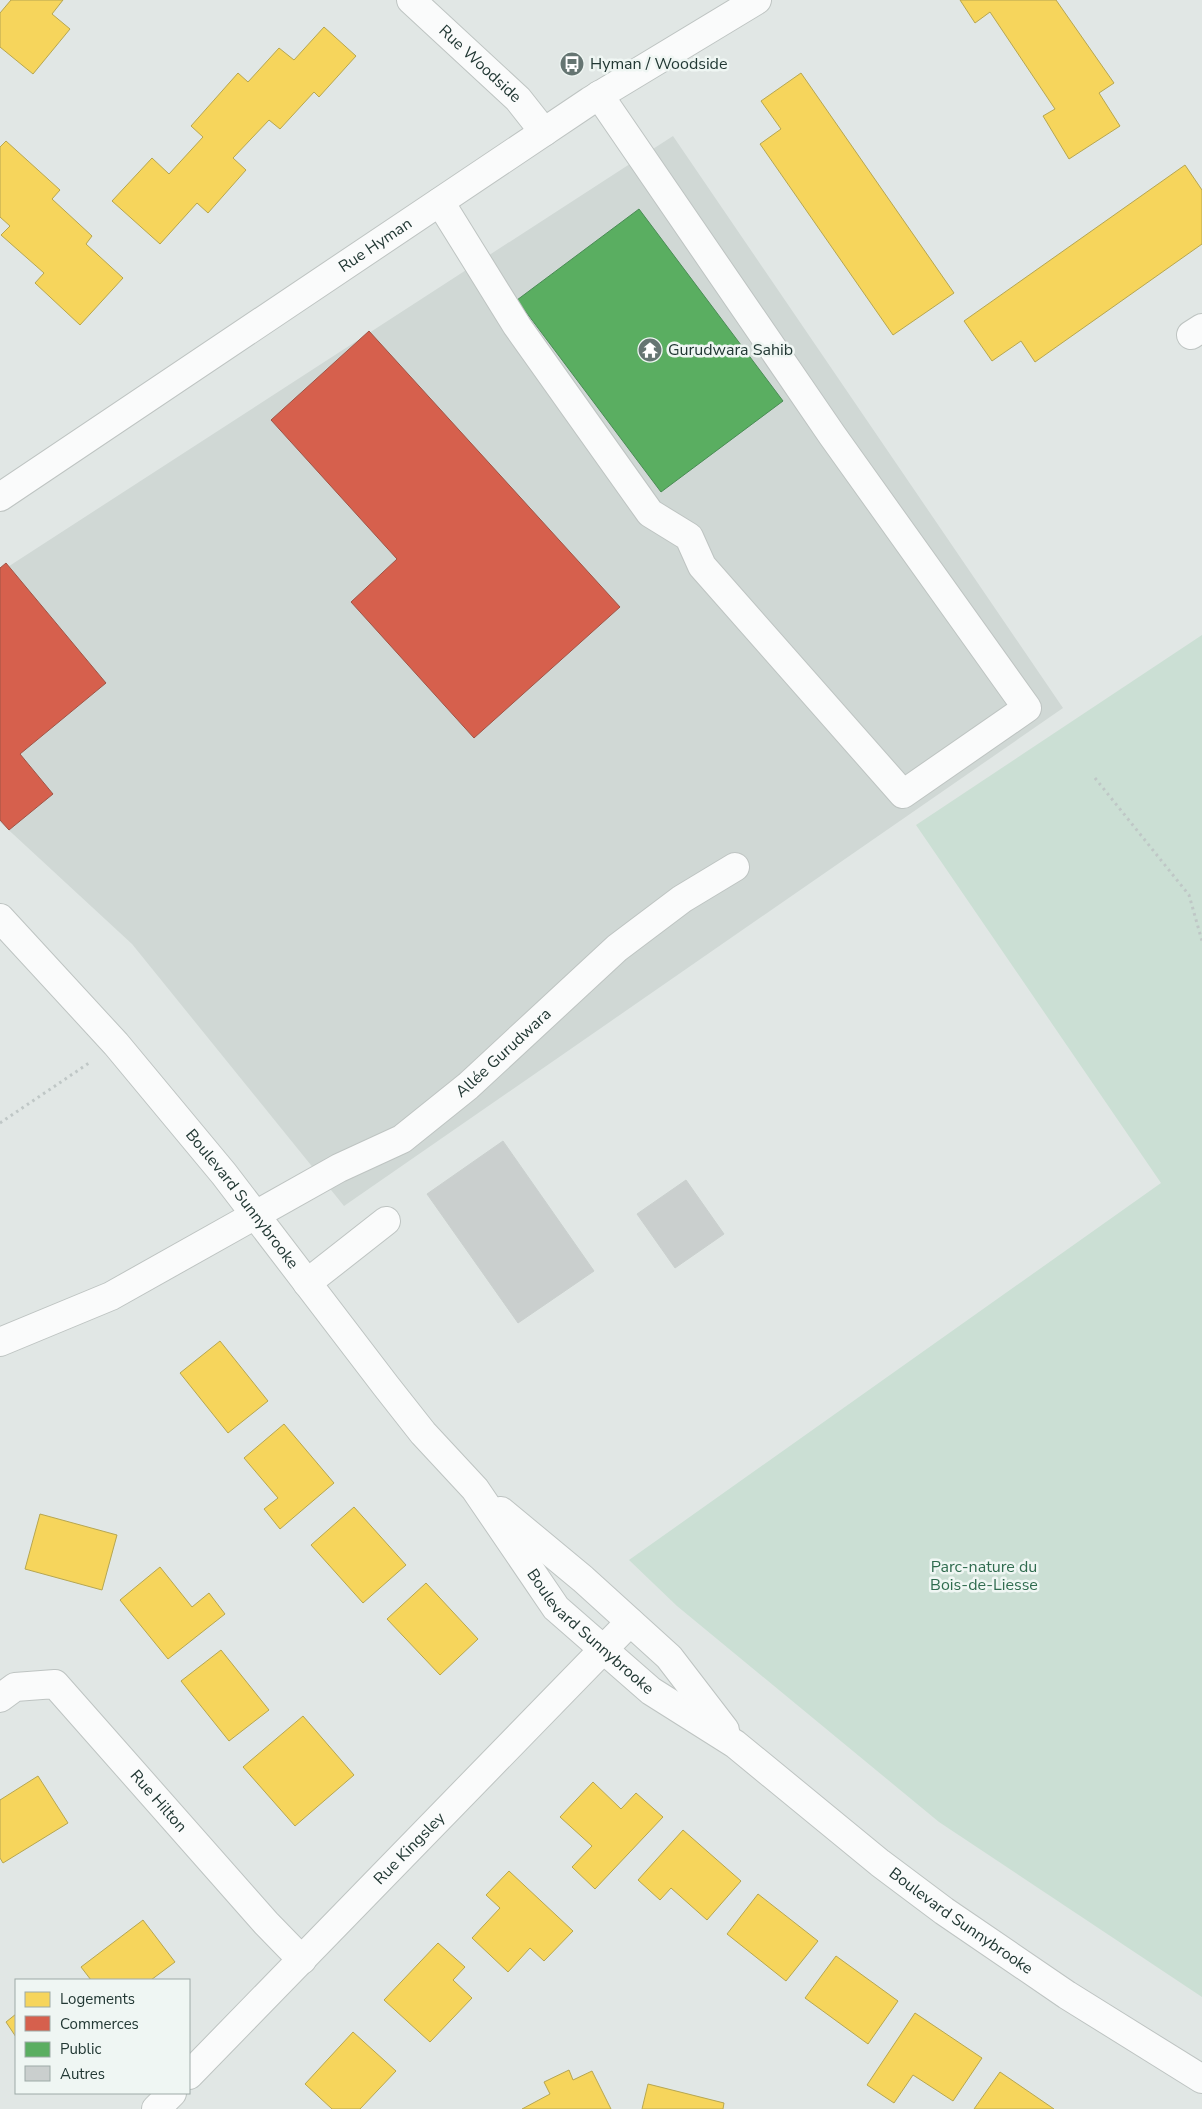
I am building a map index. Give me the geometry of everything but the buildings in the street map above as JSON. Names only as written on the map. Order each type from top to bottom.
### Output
[{"type":"street","name":"Rue Woodside","points":[[411,0],[505,86],[544,132]]},
{"type":"street","name":"Rue Hyman","points":[[0,497],[599,95],[757,0]]},
{"type":"street","points":[[440,202],[517,326],[650,513],[688,537],[702,566],[903,794],[1027,708],[832,435],[599,95]]},
{"type":"street","name":"Allée Gurudwara","points":[[0,1342],[111,1296],[339,1168],[402,1139],[468,1086],[617,948],[682,900],[735,867]]},
{"type":"street","name":"Boulevard Sunnybrooke","points":[[0,918],[128,1058],[256,1215],[418,1426],[475,1489],[556,1608],[651,1691],[734,1744],[880,1863],[944,1910],[1067,1995],[1202,2079]]},
{"type":"street","points":[[307,1283],[386,1221]]},
{"type":"street","name":"Boulevard Sunnybrooke","points":[[475,1489],[583,1579],[669,1657],[734,1744]]},
{"type":"street","name":"Rue Kingsley","points":[[190,2074],[630,1622]]},
{"type":"street","name":"Rue Hilton","points":[[0,1698],[15,1687],[54,1684],[266,1923],[302,1960]]},
{"type":"street","points":[[156,2109],[171,2094]]},
{"type":"path","points":[[1095,778],[1188,895],[1202,941]]},
{"type":"path","points":[[0,1123],[80,1070]]},
{"type":"shaded area","points":[[673,136],[1063,708],[344,1206],[132,944],[0,822],[0,572]]},
{"type":"green space","name":"Parc-nature du Bois-de-Liesse","points":[[1202,635],[1202,1997],[939,1822],[677,1606],[629,1560],[1161,1183],[916,825]]},
{"type":"place","name":"Hyman / Woodside","points":[[572,64]]},
{"type":"place","name":"Gurudwara Sahib","points":[[650,350]]}]
